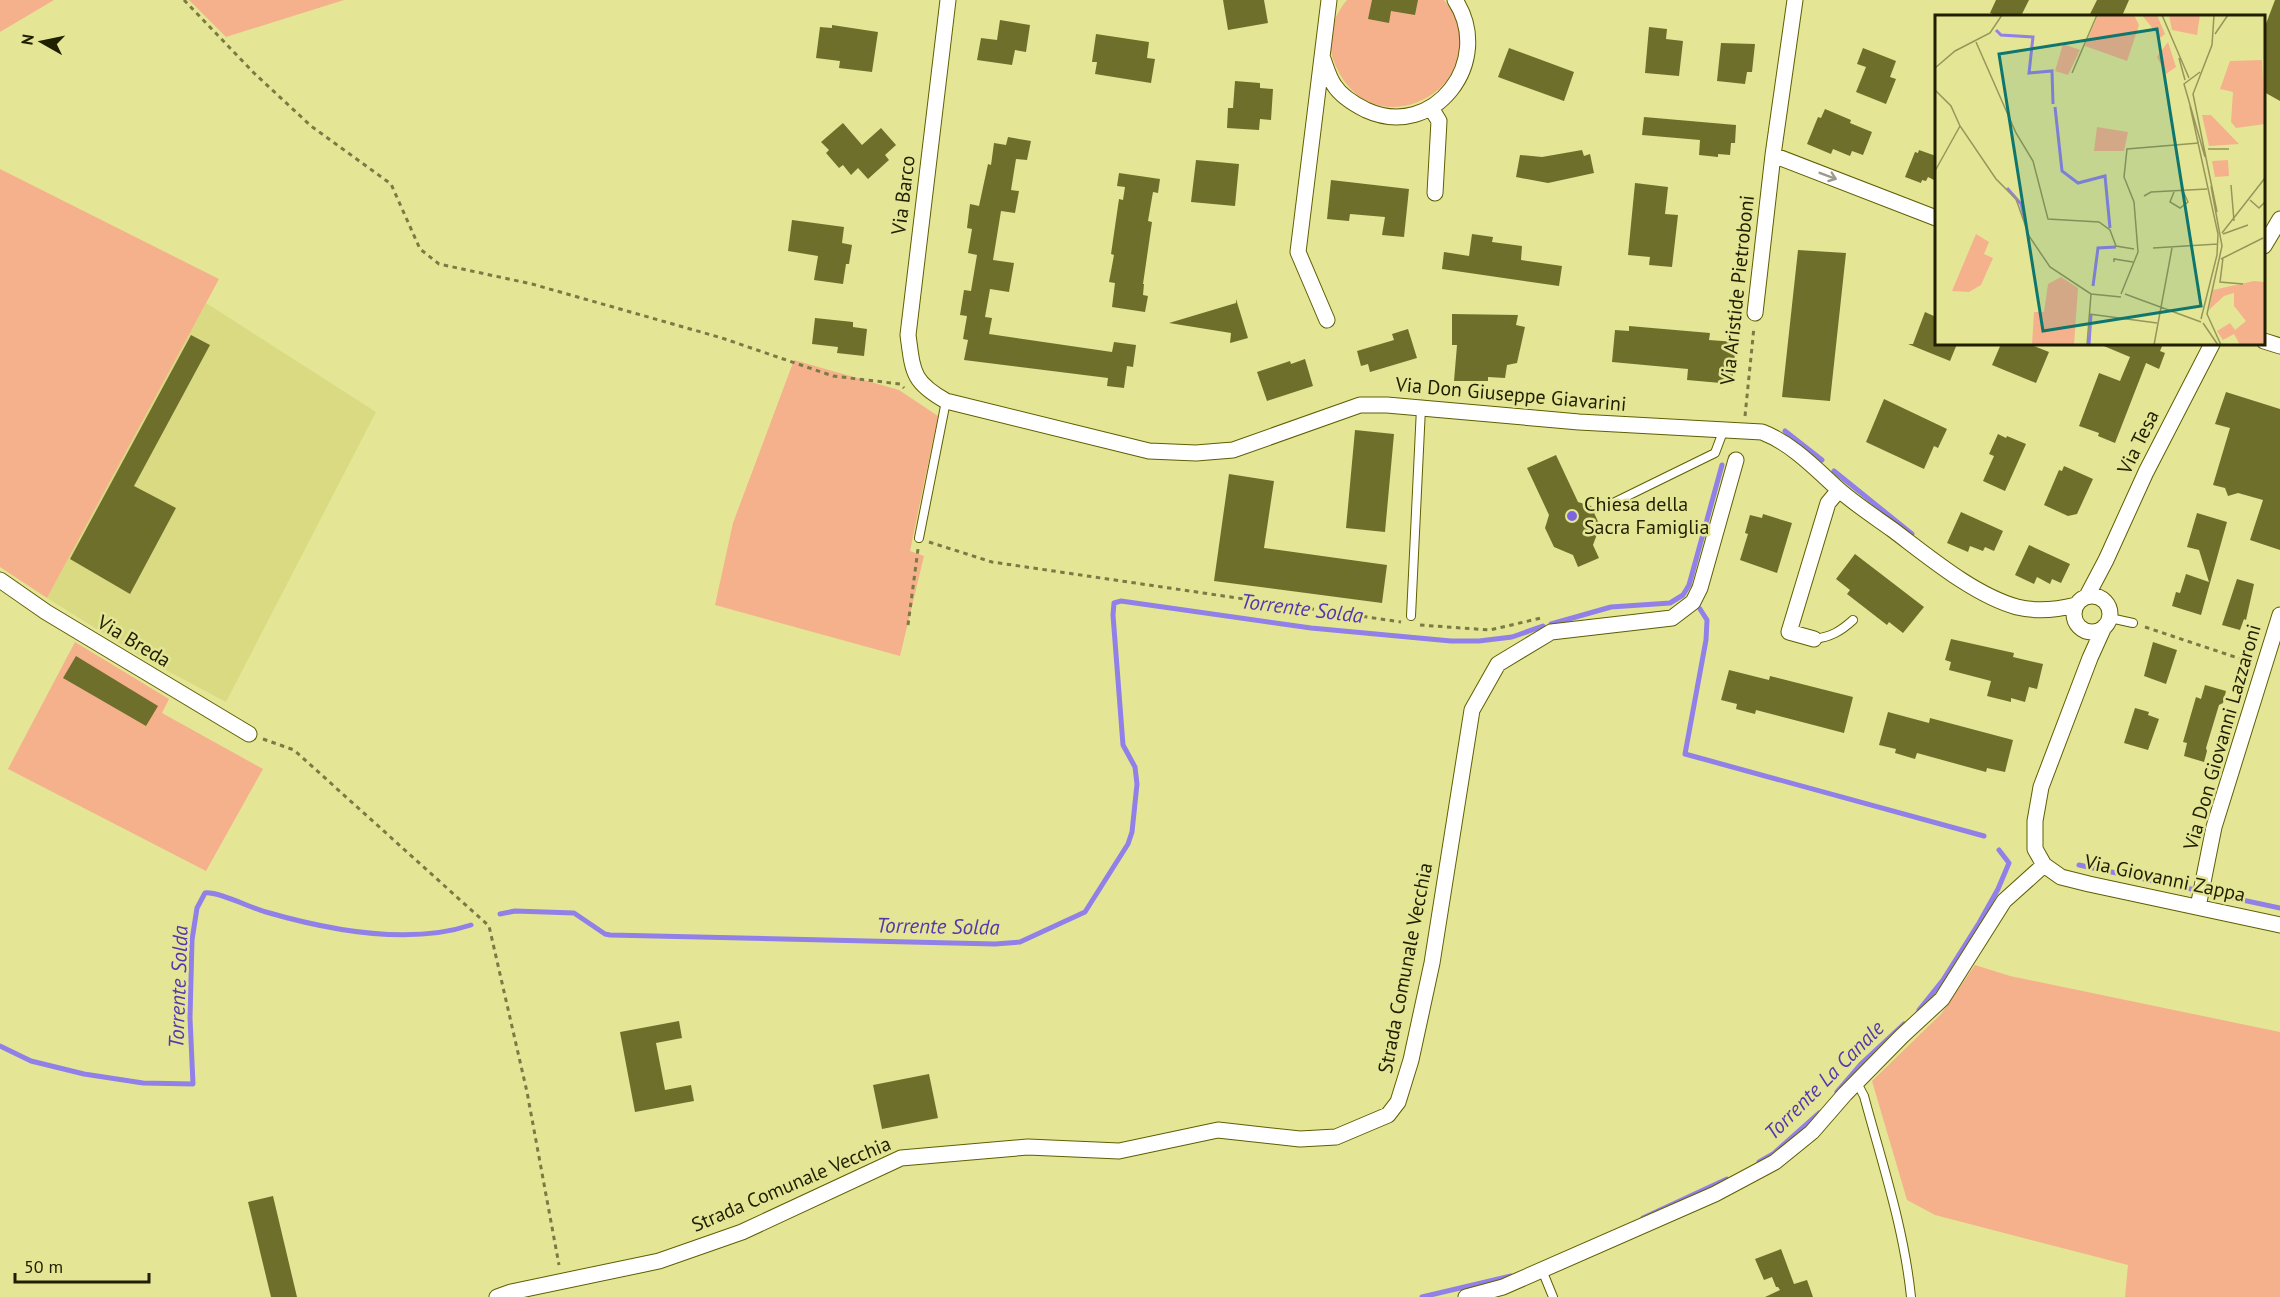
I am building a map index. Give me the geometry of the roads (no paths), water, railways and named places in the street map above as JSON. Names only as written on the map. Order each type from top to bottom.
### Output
[{"type":"street","name":"Via Barco","points":[[926,390],[913,372],[908,335],[948,0]]},
{"type":"street","points":[[1323,59],[1334,85],[1353,104],[1378,115],[1405,117],[1431,108],[1452,90],[1465,67],[1469,40],[1463,13],[1455,0]]},
{"type":"street","name":"Via Aristide Pietroboni","points":[[1755,313],[1773,154],[1795,0]]},
{"type":"street","points":[[1327,320],[1299,252],[1330,1]]},
{"type":"street","points":[[1431,108],[1439,121],[1435,194]]},
{"type":"street","points":[[1773,154],[1935,218]]},
{"type":"street","points":[[2265,244],[2280,219]]},
{"type":"street","points":[[2265,341],[2280,346]]},
{"type":"street","name":"Via Tesa","points":[[2082,601],[2106,560],[2146,472],[2211,345]]},
{"type":"street","name":"Via Don Giuseppe Giavarini","points":[[926,390],[946,401],[1149,451],[1196,453],[1233,450],[1360,405],[1387,405],[1579,422],[1762,432],[1775,437],[1820,471],[1839,490],[1947,571],[1997,600],[2019,608],[2053,611],[2082,601]]},
{"type":"street","name":"Strada Comunale Vecchia","points":[[497,1297],[510,1292],[659,1261],[742,1232],[901,1158],[1028,1147],[1119,1151],[1218,1130],[1300,1138],[1336,1137],[1388,1115],[1398,1102],[1408,1071],[1432,963],[1472,710],[1498,664],[1551,632],[1672,618],[1693,602],[1700,588],[1736,460]]},
{"type":"street","points":[[1814,639],[1789,632],[1828,503],[1839,490]]},
{"type":"street","name":"Via Tesa","points":[[2105,601],[2106,560]]},
{"type":"street","name":"Via Breda","points":[[0,580],[46,612],[249,734]]},
{"type":"street","points":[[1466,1297],[1503,1287],[1542,1270],[1715,1194],[1775,1162],[1812,1132],[1902,1036],[1942,999],[2004,901],[2044,866],[2035,849],[2035,821],[2041,787],[2090,658],[2107,623],[2110,610],[2105,601],[2095,596],[2082,601],[2074,616],[2081,628],[2090,658]]},
{"type":"street","name":"Via Don Giuseppe Giavarini","points":[[2053,611],[2081,628]]},
{"type":"street","name":"Via Don Giovanni Lazzaroni","points":[[2198,905],[2214,826],[2280,615]]},
{"type":"street","points":[[2081,628],[2094,632],[2107,623]]},
{"type":"street","name":"Via Giovanni Zappa","points":[[2044,866],[2061,877],[2198,905],[2280,925]]},
{"type":"lane","points":[[919,538],[946,401]]},
{"type":"lane","points":[[1411,616],[1421,408]]},
{"type":"lane","points":[[1611,504],[1714,453],[1724,429]]},
{"type":"lane","points":[[1814,639],[1834,634],[1853,620]]},
{"type":"lane","points":[[2107,623],[2133,623]]},
{"type":"lane","points":[[1857,1083],[1864,1096],[1891,1188],[1911,1297]]},
{"type":"lane","points":[[1542,1270],[1553,1297]]},
{"type":"waterway","name":"Torrente Solda","points":[[1785,431],[1822,460]]},
{"type":"waterway","name":"Torrente Solda","points":[[1551,624],[1611,607],[1670,603],[1683,595],[1689,585],[1722,465]]},
{"type":"waterway","name":"Torrente Solda","points":[[1834,471],[1912,534]]},
{"type":"waterway","name":"Torrente Solda","points":[[500,914],[515,911],[574,913],[610,935],[995,944],[1020,942],[1085,912],[1128,844],[1132,832],[1137,784],[1135,767],[1123,745],[1114,603],[1121,601],[1311,628],[1451,641],[1479,641],[1512,637],[1543,626]]},
{"type":"waterway","points":[[1700,609],[1707,620],[1706,640],[1685,754],[1984,836]]},
{"type":"waterway","name":"Torrente La Canale","points":[[1919,1010],[1943,980],[1998,889],[2009,863],[1999,850]]},
{"type":"waterway","name":"Torrente La Canale","points":[[2079,865],[2280,908]]},
{"type":"waterway","name":"Torrente Solda","points":[[0,1046],[31,1061],[84,1074],[143,1083],[193,1084],[190,1018],[192,940],[197,908],[205,893],[290,919],[341,930],[395,935],[447,931],[471,925]]},
{"type":"waterway","name":"Torrente La Canale","points":[[1837,1092],[1862,1063],[1904,1024]]},
{"type":"waterway","name":"Torrente La Canale","points":[[1759,1162],[1773,1154],[1819,1113]]},
{"type":"waterway","name":"Torrente La Canale","points":[[1643,1218],[1727,1179]]},
{"type":"waterway","name":"Torrente La Canale","points":[[1422,1297],[1511,1276]]},
{"type":"place","name":"Chiesa della Sacra Famiglia","points":[[1572,516]]}]
